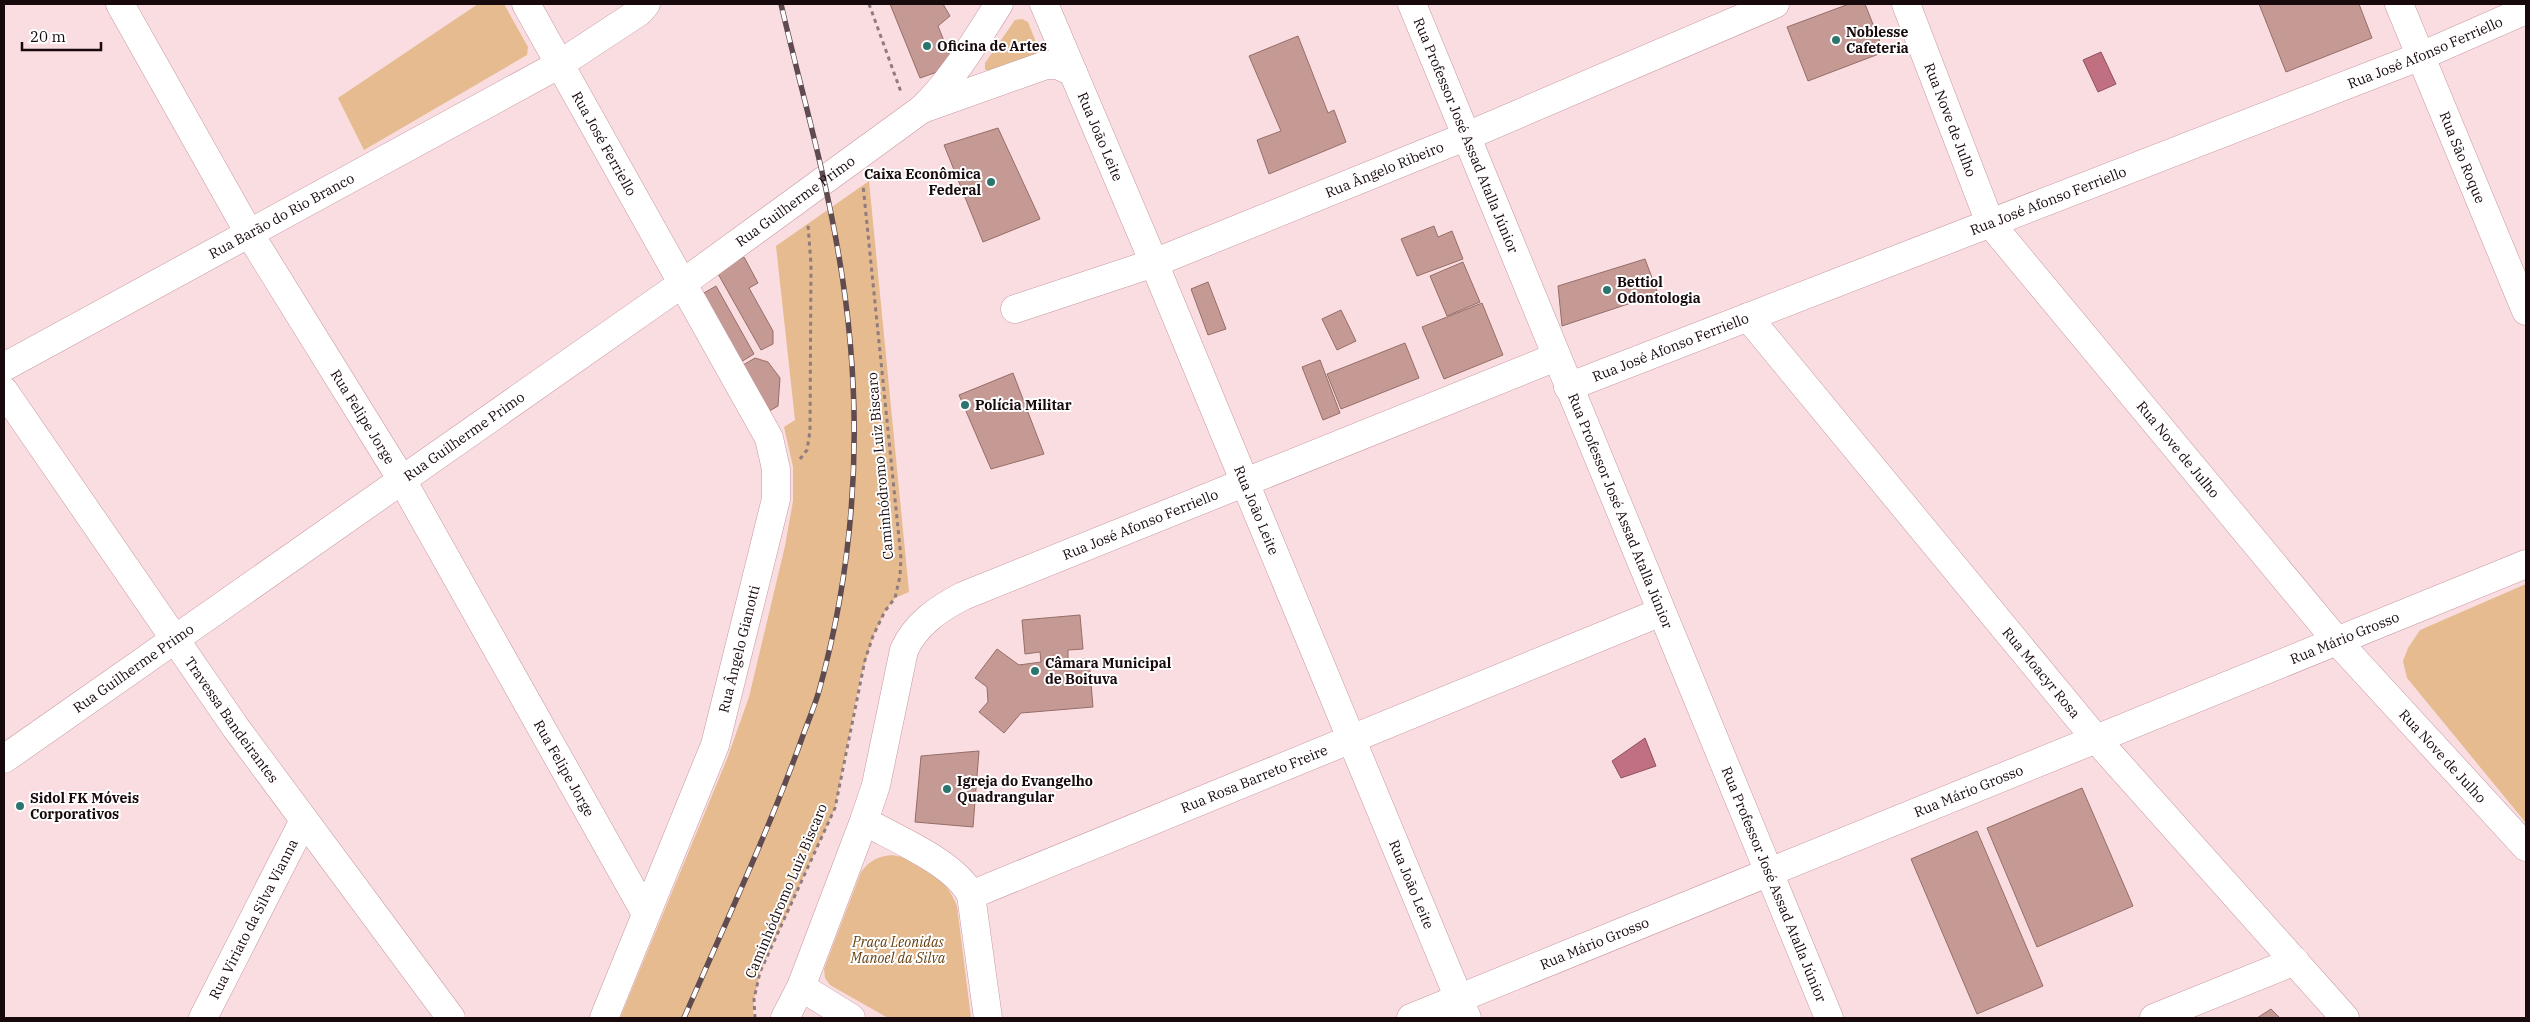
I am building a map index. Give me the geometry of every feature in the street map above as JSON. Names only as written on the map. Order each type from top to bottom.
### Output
[{"type":"street","name":"Rua Felipe Jorge","points":[[120,4],[249,234],[402,480],[645,912]]},
{"type":"street","name":"Rua José Ferriello","points":[[526,4],[683,283]]},
{"type":"street","name":"Rua Barão do Rio Branco","points":[[4,367],[560,64],[639,12],[646,4]]},
{"type":"street","points":[[918,112],[943,90],[999,4]]},
{"type":"street","name":"Rua João Leite","points":[[1044,4],[1154,263],[1463,1009]]},
{"type":"street","name":"Rua Professor José Assad Atalla Júnior","points":[[1412,4],[1828,1018]]},
{"type":"street","name":"Rua Ângelo Ribeiro","points":[[1016,309],[1154,263],[1467,136],[1775,4]]},
{"type":"street","name":"Rua Nove de Julho","points":[[1906,4],[1990,223],[2337,641],[2526,847]]},
{"type":"street","name":"Rua São Roque","points":[[2399,4],[2526,311]]},
{"type":"street","name":"Rua José Afonso Ferriello","points":[[1568,387],[2421,56],[2526,10]]},
{"type":"street","points":[[918,112],[1046,65],[1057,65],[1073,72]]},
{"type":"street","name":"Rua Guilherme Primo","points":[[4,759],[683,283],[918,112]]},
{"type":"street","name":"Rua Ângelo Gianotti","points":[[604,1018],[645,912],[715,745],[776,499],[776,469],[769,438],[683,283]]},
{"type":"street","name":"Rua Moacyr Rosa","points":[[1748,317],[2096,739],[2345,1018]]},
{"type":"street","name":"Rua José Afonso Ferriello","points":[[785,1018],[800,987],[876,785],[901,659],[908,640],[926,620],[963,596],[1556,357]]},
{"type":"street","name":"Travessa Bandeirantes","points":[[4,391],[174,640],[304,820],[451,1018]]},
{"type":"street","name":"Rua Mário Grosso","points":[[1411,1018],[1463,1009],[1768,873],[2526,564]]},
{"type":"street","name":"Rua Rosa Barreto Freire","points":[[971,895],[1661,612]]},
{"type":"street","name":"Rua Viriato da Silva Vianna","points":[[204,1018],[304,820]]},
{"type":"street","points":[[864,821],[951,869],[961,879],[971,895],[988,1018]]},
{"type":"street","points":[[2154,1018],[2295,961]]},
{"type":"street","points":[[800,987],[851,1018]]},
{"type":"path","points":[[869,4],[904,100],[918,112]]},
{"type":"path","name":"Caminhódromo Luiz Biscaro","points":[[755,1018],[754,999],[760,972],[835,808],[866,660],[877,628],[895,598],[900,576],[901,558],[860,154]]},
{"type":"path","points":[[776,469],[793,467],[807,450],[810,431],[811,264],[808,223],[800,198]]},
{"type":"green space","points":[[478,4],[504,4],[528,47],[527,55],[364,150],[338,98]]},
{"type":"green space","points":[[1022,19],[1028,22],[1041,55],[991,74],[985,69],[985,63],[1015,20]]},
{"type":"green space","points":[[869,181],[909,592],[895,598],[885,611],[873,636],[860,680],[835,808],[760,972],[754,999],[753,1018],[620,1018],[727,759],[749,697],[785,546],[793,501],[793,467],[784,427],[795,420],[776,246]]},
{"type":"green space","points":[[2526,584],[2526,823],[2407,678],[2403,661],[2408,648],[2420,630]]},
{"type":"green space","name":"Praça Leonidas Manoel da Silva","points":[[892,855],[913,861],[932,872],[953,896],[957,906],[971,1018],[888,1018],[830,985],[825,978],[824,969],[861,872],[874,860]]},
{"type":"shaded area","points":[[2101,52],[2116,84],[2098,92],[2083,60]]},
{"type":"shaded area","points":[[1645,738],[1656,766],[1621,778],[1612,761]]},
{"type":"building","name":"Oficina de Artes","points":[[890,4],[943,4],[950,16],[938,26],[954,66],[920,78]]},
{"type":"building","name":"Noblesse Cafeteria","points":[[1849,4],[1865,4],[1884,52],[1808,81],[1787,27]]},
{"type":"building","points":[[2259,4],[2359,4],[2372,38],[2286,72]]},
{"type":"building","points":[[1298,36],[1328,113],[1334,110],[1346,142],[1269,174],[1257,140],[1281,131],[1249,56]]},
{"type":"building","name":"Caixa Econômica Federal","points":[[998,128],[1040,219],[983,242],[944,145]]},
{"type":"building","points":[[1434,226],[1438,237],[1452,231],[1463,259],[1417,276],[1401,239]]},
{"type":"building","points":[[744,257],[758,283],[749,288],[773,331],[773,344],[761,350],[717,272]]},
{"type":"building","name":"Bettiol Odontologia","points":[[1645,259],[1658,294],[1562,326],[1558,286]]},
{"type":"building","points":[[1463,262],[1480,302],[1447,316],[1430,276]]},
{"type":"building","points":[[1208,282],[1226,329],[1208,335],[1191,289]]},
{"type":"building","points":[[716,286],[754,354],[736,365],[697,297]]},
{"type":"building","points":[[1482,303],[1503,355],[1444,379],[1422,327]]},
{"type":"building","points":[[1341,310],[1356,341],[1337,350],[1322,319]]},
{"type":"building","points":[[1405,343],[1419,378],[1341,409],[1327,374]]},
{"type":"building","points":[[755,358],[768,362],[780,378],[778,406],[764,414],[738,368]]},
{"type":"building","points":[[1320,360],[1340,413],[1323,420],[1302,367]]},
{"type":"building","points":[[1013,373],[1044,454],[991,469],[959,395]]},
{"type":"building","name":"Câmara Municipal de Boituva","points":[[1080,615],[1083,649],[1068,650],[1068,660],[1089,659],[1093,707],[1021,713],[1004,733],[979,712],[988,702],[987,687],[975,678],[997,649],[1019,665],[1041,662],[1040,652],[1025,654],[1022,620]]},
{"type":"building","name":"Igreja do Evangelho Quadrangular","points":[[979,751],[973,827],[915,822],[921,756]]},
{"type":"building","points":[[2082,788],[2133,906],[2037,947],[1987,828]]},
{"type":"building","points":[[1977,831],[2043,986],[1977,1014],[1911,859]]},
{"type":"building","points":[[2271,1009],[2280,1018],[2257,1018]]},
{"type":"railway","points":[[684,1018],[774,811],[817,697],[843,582],[849,527],[854,417],[852,362],[846,306],[826,189],[781,4]]},
{"type":"place","name":"Noblesse Cafeteria","points":[[1836,40]]},
{"type":"place","name":"Oficina de Artes","points":[[927,46]]},
{"type":"place","name":"Caixa Econômica Federal","points":[[991,182]]},
{"type":"place","name":"Bettiol Odontologia","points":[[1607,290]]},
{"type":"place","name":"Polícia Militar","points":[[965,405]]},
{"type":"place","name":"Câmara Municipal de Boituva","points":[[1035,671]]},
{"type":"place","name":"Igreja do Evangelho Quadrangular","points":[[947,789]]},
{"type":"place","name":"Sidol FK Móveis Corporativos","points":[[20,806]]}]
